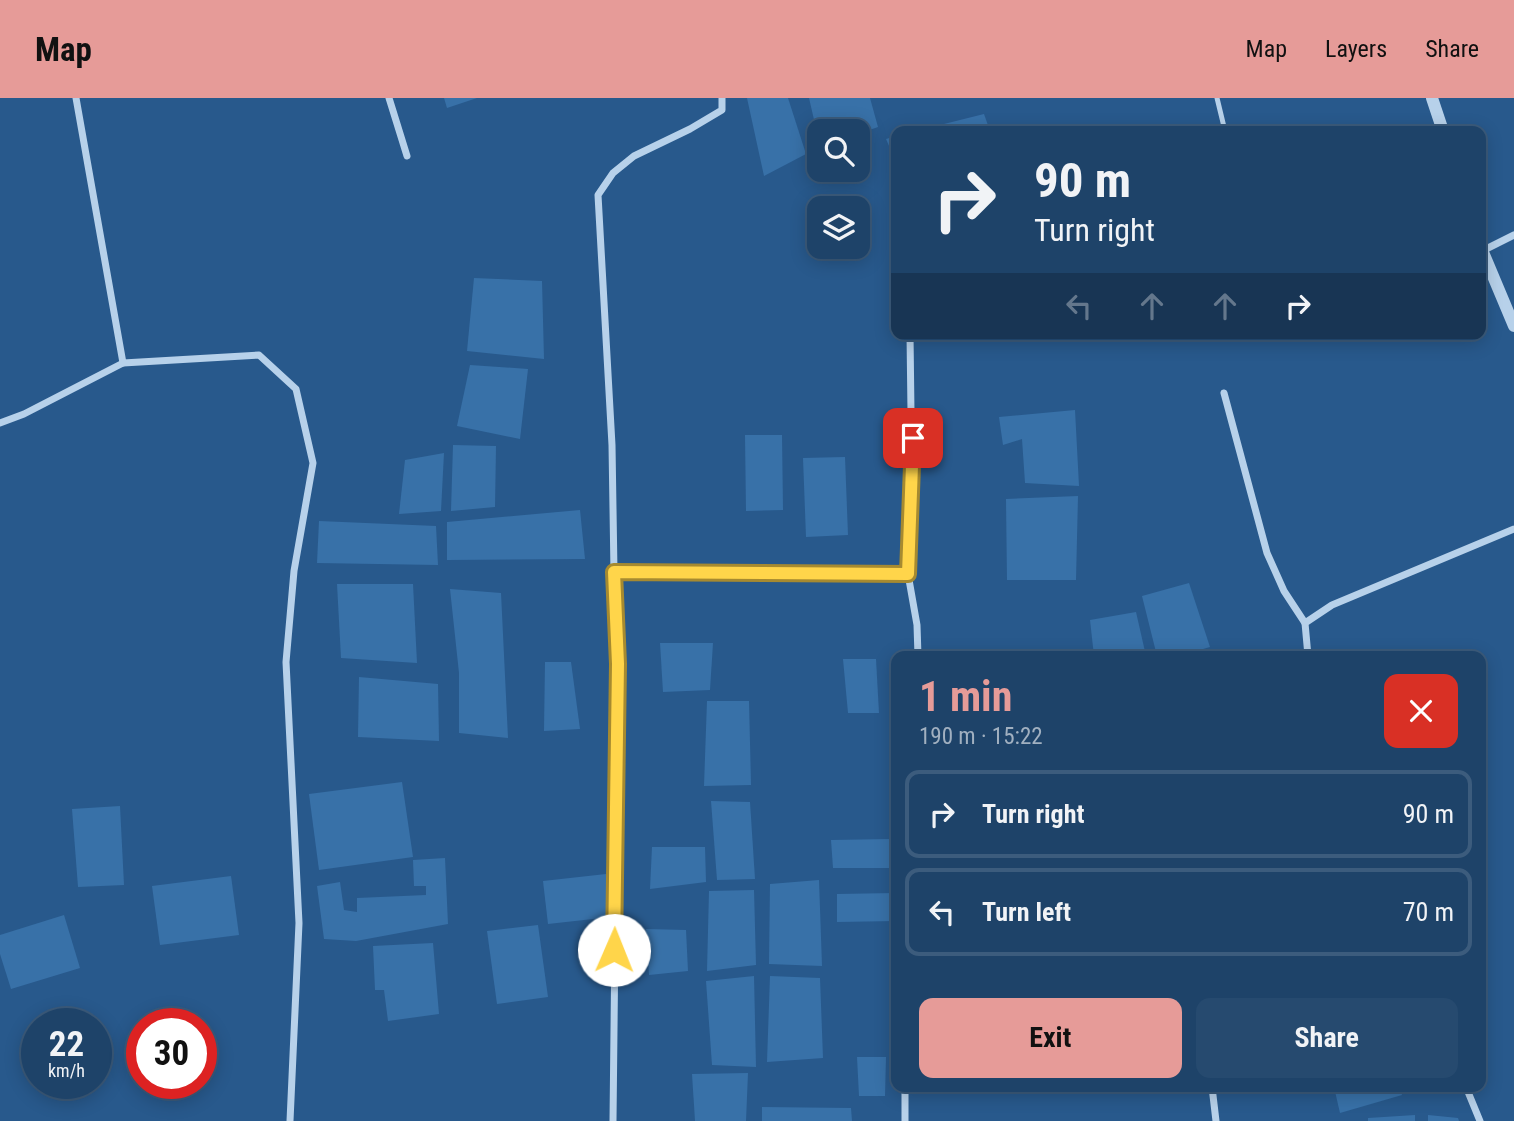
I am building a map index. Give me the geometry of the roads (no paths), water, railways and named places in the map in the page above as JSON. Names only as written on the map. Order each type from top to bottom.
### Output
[{"type":"street","points":[[76,98],[123,363]]},
{"type":"street","points":[[389,98],[407,156]]},
{"type":"street","points":[[613,1121],[618,664],[612,445],[598,195],[613,173],[634,156],[722,110],[723,98]]},
{"type":"street","points":[[1432,98],[1441,126]]},
{"type":"street","points":[[1486,246],[1514,235]]},
{"type":"street","points":[[1486,260],[1514,326]]},
{"type":"street","points":[[910,340],[912,491],[908,574],[917,625],[918,651]]},
{"type":"street","points":[[0,423],[24,414],[123,363],[259,355],[296,389],[313,463],[294,571],[286,662],[299,923],[290,1121]]},
{"type":"street","points":[[1224,393],[1267,553],[1284,591],[1305,623],[1308,651]]},
{"type":"street","points":[[1305,623],[1332,605],[1514,529]]},
{"type":"street","points":[[614,572],[908,574]]},
{"type":"street","points":[[905,1092],[905,1121]]},
{"type":"street","points":[[1213,1092],[1216,1121]]},
{"type":"street","points":[[1468,1092],[1480,1121]]},
{"type":"lane","points":[[1217,98],[1224,126]]}]
